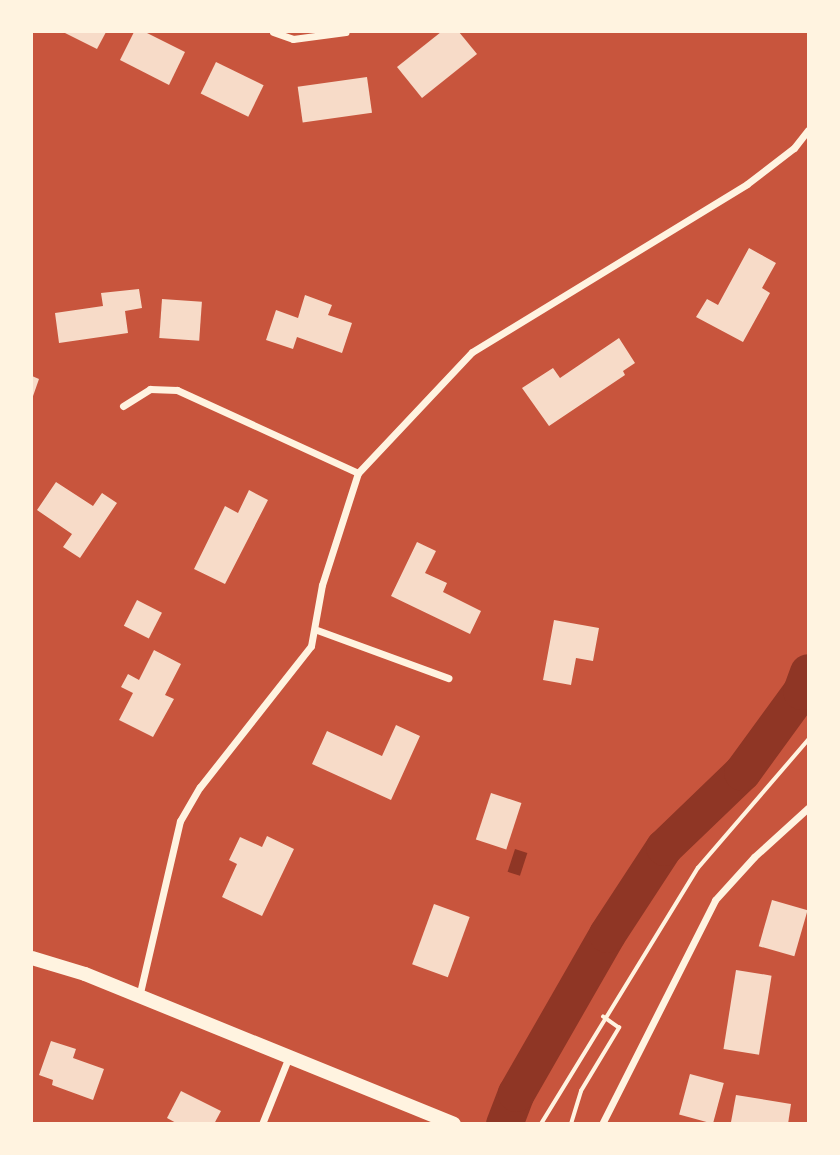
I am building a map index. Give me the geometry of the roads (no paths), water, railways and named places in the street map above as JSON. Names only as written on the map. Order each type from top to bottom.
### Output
[{"type":"main road","points":[[32,958],[139,997],[454,1124]]},
{"type":"street","points":[[274,32],[293,39],[346,32]]},
{"type":"street","points":[[139,997],[180,821],[200,787],[311,646],[317,630],[322,585],[358,473],[471,352],[747,184],[794,148],[808,130]]},
{"type":"street","points":[[122,406],[150,389],[177,390],[358,473]]},
{"type":"street","points":[[317,630],[448,678]]},
{"type":"street","points":[[602,1124],[715,900],[754,857],[808,808]]},
{"type":"street","points":[[262,1124],[288,1059]]},
{"type":"waterway","points":[[504,1124],[516,1093],[607,934],[664,847],[742,772],[801,691],[808,672]]}]
